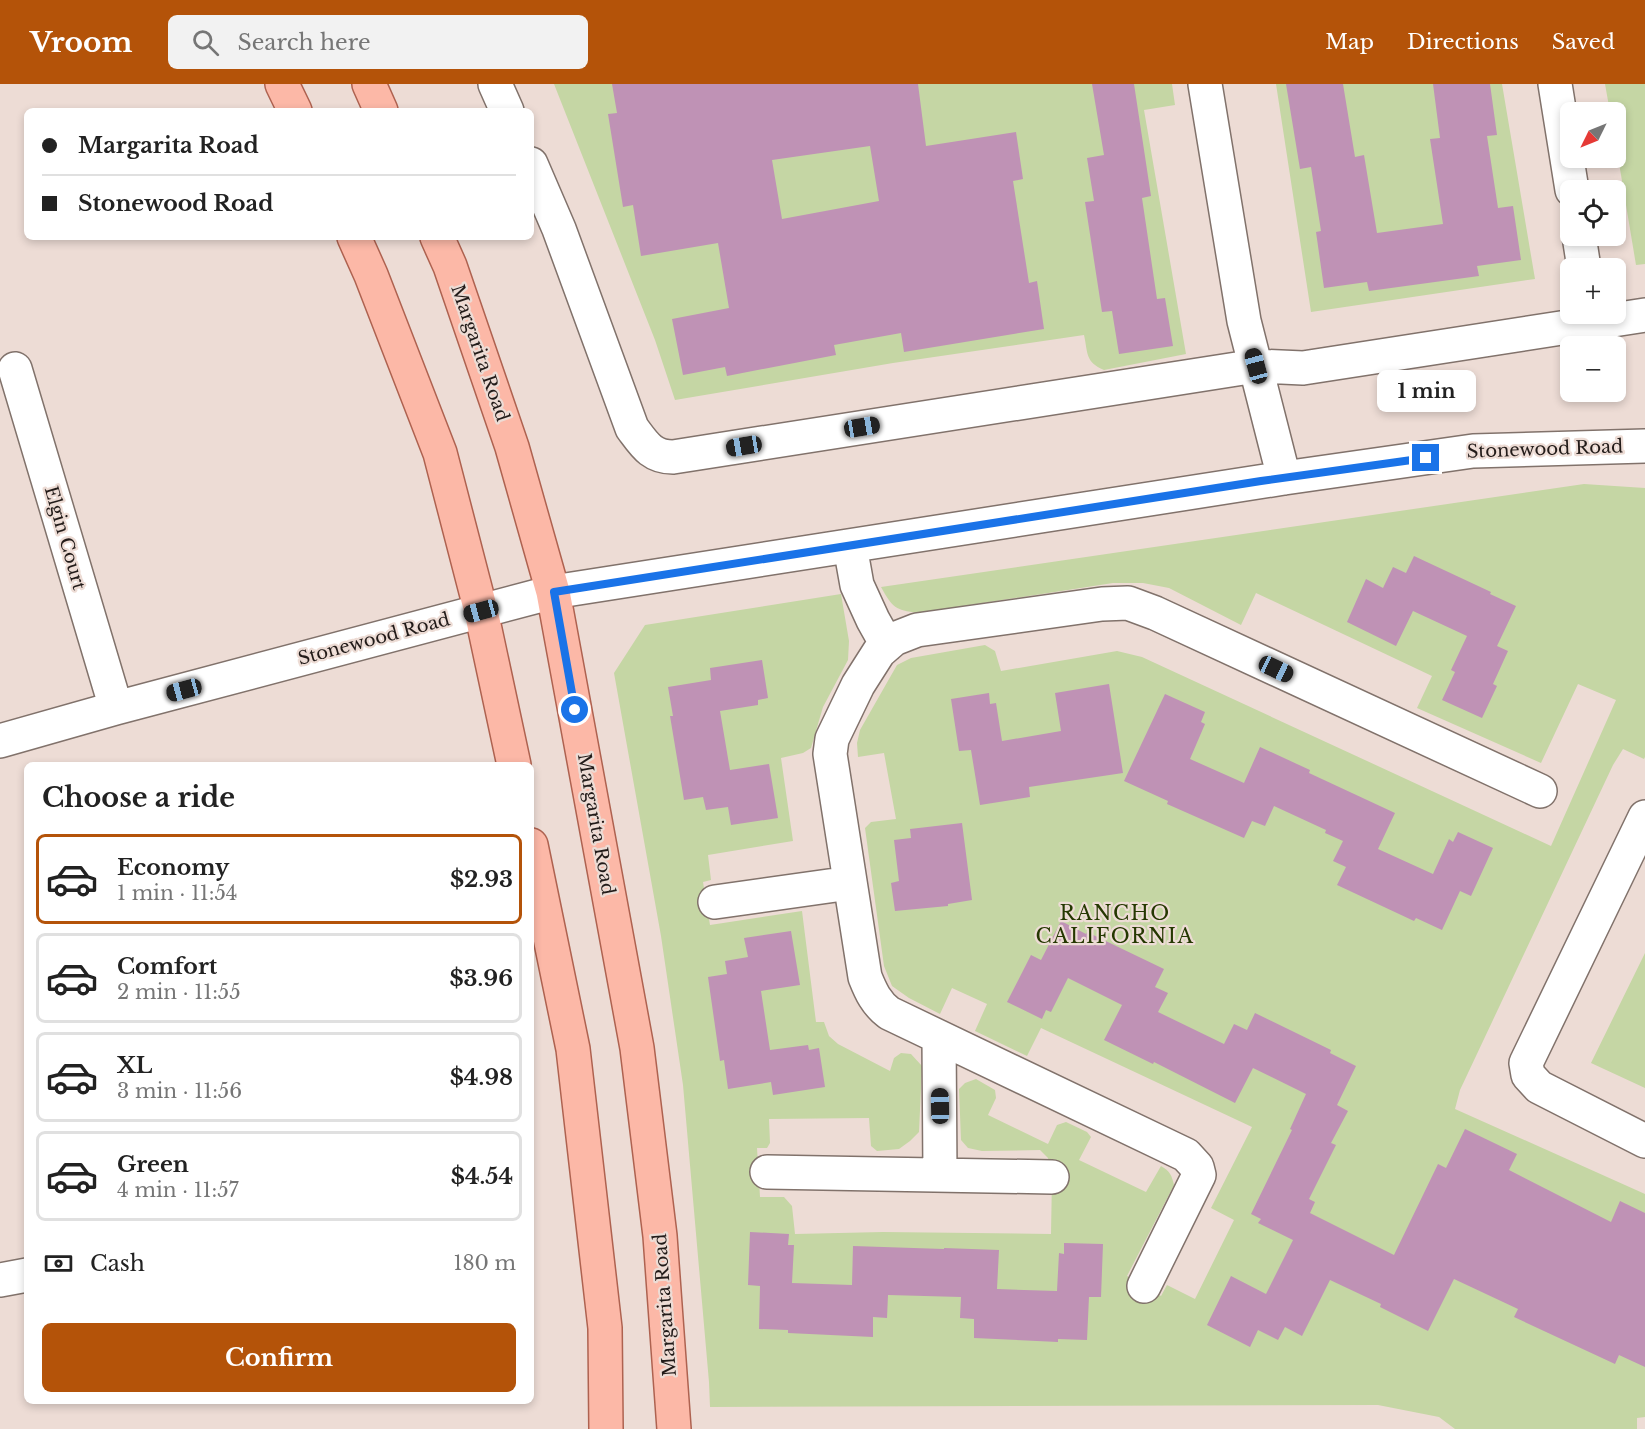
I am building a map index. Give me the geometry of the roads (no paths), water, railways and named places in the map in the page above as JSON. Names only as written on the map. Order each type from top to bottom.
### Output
[{"type":"main road","points":[[282,84],[294,108]]},
{"type":"main road","points":[[369,84],[380,108]]},
{"type":"main road","points":[[355,240],[440,453],[481,611],[513,762]]},
{"type":"main road","name":"Margarita Road","points":[[438,240],[450,266],[512,447],[554,592],[637,1048],[660,1236],[674,1429]]},
{"type":"main road","points":[[534,860],[573,1049],[605,1328],[606,1429]]},
{"type":"street","points":[[495,84],[506,108]]},
{"type":"street","points":[[1205,84],[1244,321],[1284,478]]},
{"type":"street","points":[[1555,84],[1570,180]]},
{"type":"street","points":[[534,171],[559,229],[632,428],[648,448],[661,457],[1256,366],[1303,368],[1560,324]]},
{"type":"street","points":[[1626,316],[1645,315]]},
{"type":"street","name":"Elgin Court","points":[[15,369],[116,708]]},
{"type":"street","name":"Stonewood Road","points":[[0,741],[554,592],[1284,478],[1473,451],[1645,446]]},
{"type":"street","points":[[850,546],[857,585],[887,645]]},
{"type":"street","points":[[1144,1286],[1199,1175],[1197,1167],[1186,1155],[889,1013],[879,1005],[871,992],[865,977],[831,762],[832,739],[858,684],[879,652],[894,639],[917,630],[1102,604],[1128,603],[1175,622],[1540,791]]},
{"type":"street","points":[[1645,817],[1526,1063],[1528,1075],[1539,1087],[1645,1141]]},
{"type":"street","points":[[715,902],[850,883]]},
{"type":"street","points":[[939,1037],[940,1175]]},
{"type":"street","points":[[767,1172],[1052,1177]]},
{"type":"street","points":[[0,1280],[24,1276]]},
{"type":"district","name":"RANCHO CALIFORNIA","points":[[1115,924]]}]
